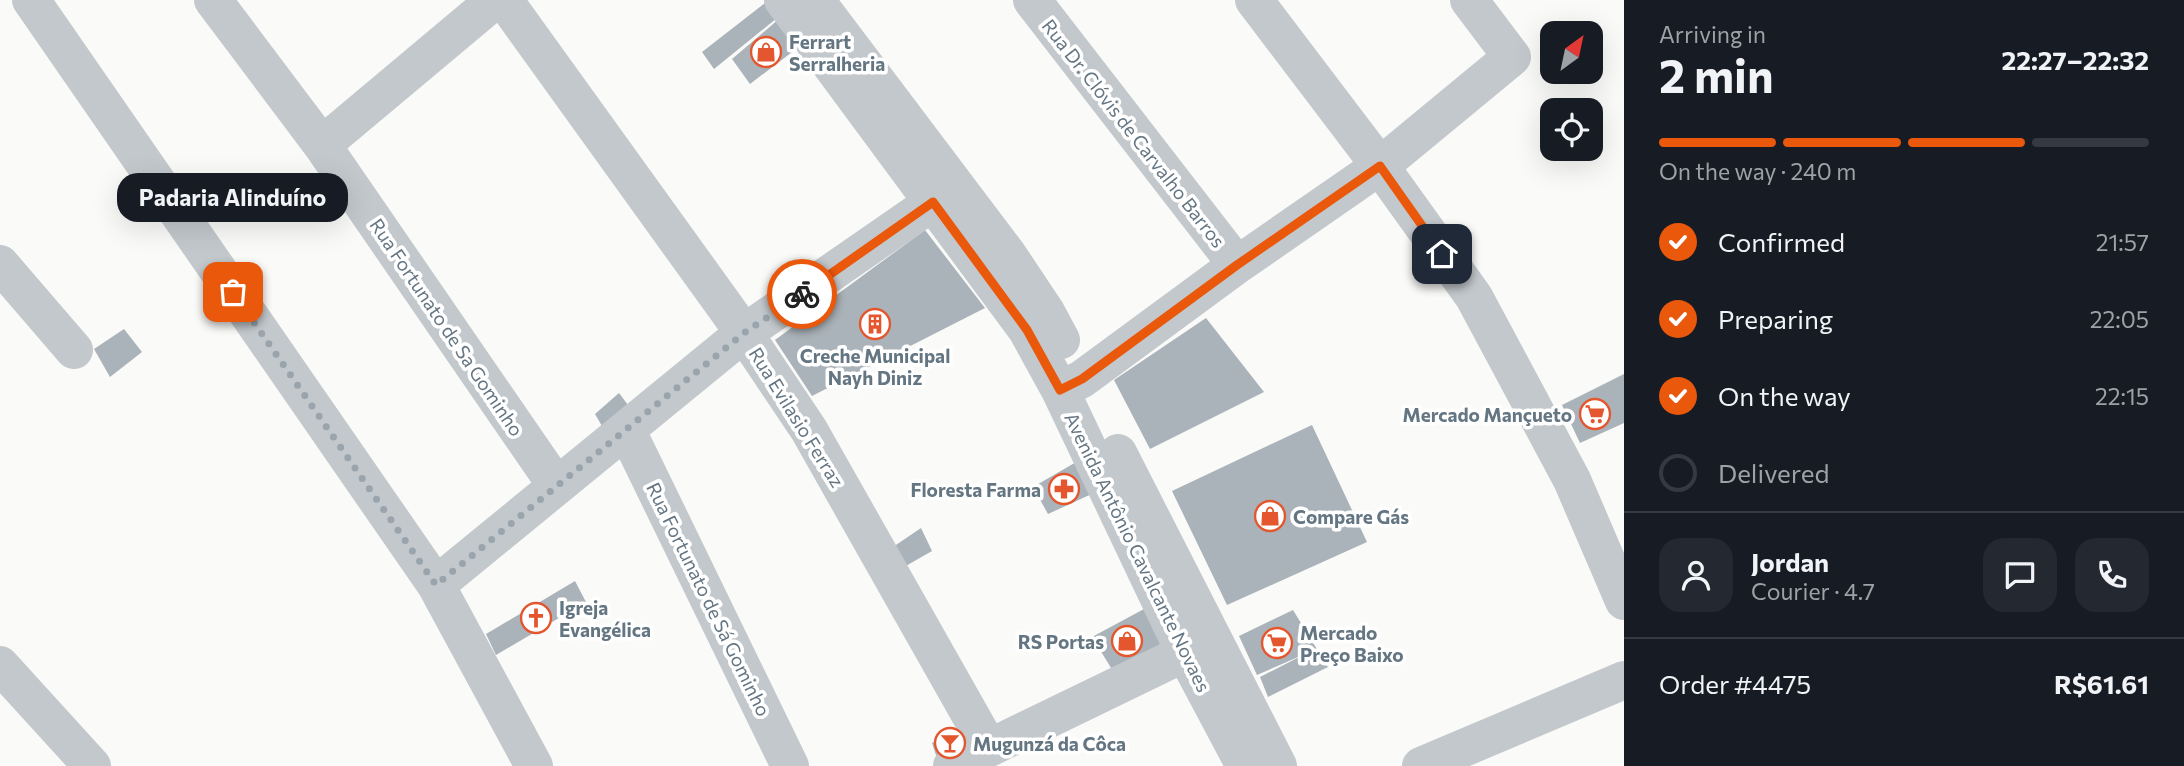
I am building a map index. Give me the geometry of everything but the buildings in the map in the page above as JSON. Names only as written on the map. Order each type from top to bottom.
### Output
[{"type":"street","points":[[31,0],[436,585],[534,766]]},
{"type":"street","name":"Rua Fortunato de Sa Gominho","points":[[213,0],[322,145],[556,485]]},
{"type":"street","points":[[322,145],[495,0]]},
{"type":"street","name":"Rua Evilasio Ferraz","points":[[504,0],[744,333],[808,430],[989,748]]},
{"type":"street","name":"Rua Dr. Clóvis de Carvalho Barros","points":[[1032,0],[1237,265]]},
{"type":"street","points":[[1254,0],[1380,166],[1474,297],[1572,480],[1624,601]]},
{"type":"street","points":[[810,6],[1008,254],[1046,312],[1071,385],[1380,166],[1512,57],[1469,0]]},
{"type":"street","name":"Avenida Antônio Cavalcante Novaes","points":[[810,6],[933,202],[1071,385],[1200,647],[1245,766]]},
{"type":"street","points":[[436,585],[744,333],[933,202]]},
{"type":"street","points":[[0,264],[74,350]]},
{"type":"street","name":"Rua Fortunato de Sá Gominho","points":[[627,431],[790,766]]},
{"type":"street","points":[[953,766],[1200,647],[1278,766]]},
{"type":"street","points":[[0,665],[92,766]]},
{"type":"street","points":[[1421,766],[1624,680]]},
{"type":"way so far","points":[[233,292],[436,585],[744,333],[802,294]]},
{"type":"place","name":"Ferrart Serralheria","points":[[766,52]]},
{"type":"place","name":"Padaria Alinduíno","points":[[233,292]]},
{"type":"place","name":"Creche Municipal Nayh Diniz","points":[[875,324]]},
{"type":"place","name":"Mercado Mançueto","points":[[1595,414]]},
{"type":"place","name":"Floresta Farma","points":[[1064,489]]},
{"type":"place","name":"Compare Gás","points":[[1270,516]]},
{"type":"place","name":"Igreja Evangélica","points":[[536,618]]},
{"type":"place","name":"RS Portas","points":[[1127,641]]},
{"type":"place","name":"Mercado Preço Baixo","points":[[1277,643]]},
{"type":"place","name":"Mugunzá da Côca","points":[[950,743]]},
{"type":"route","points":[[802,294],[933,202],[1027,330],[1060,390],[1082,379],[1237,265],[1380,166],[1442,254]]}]
